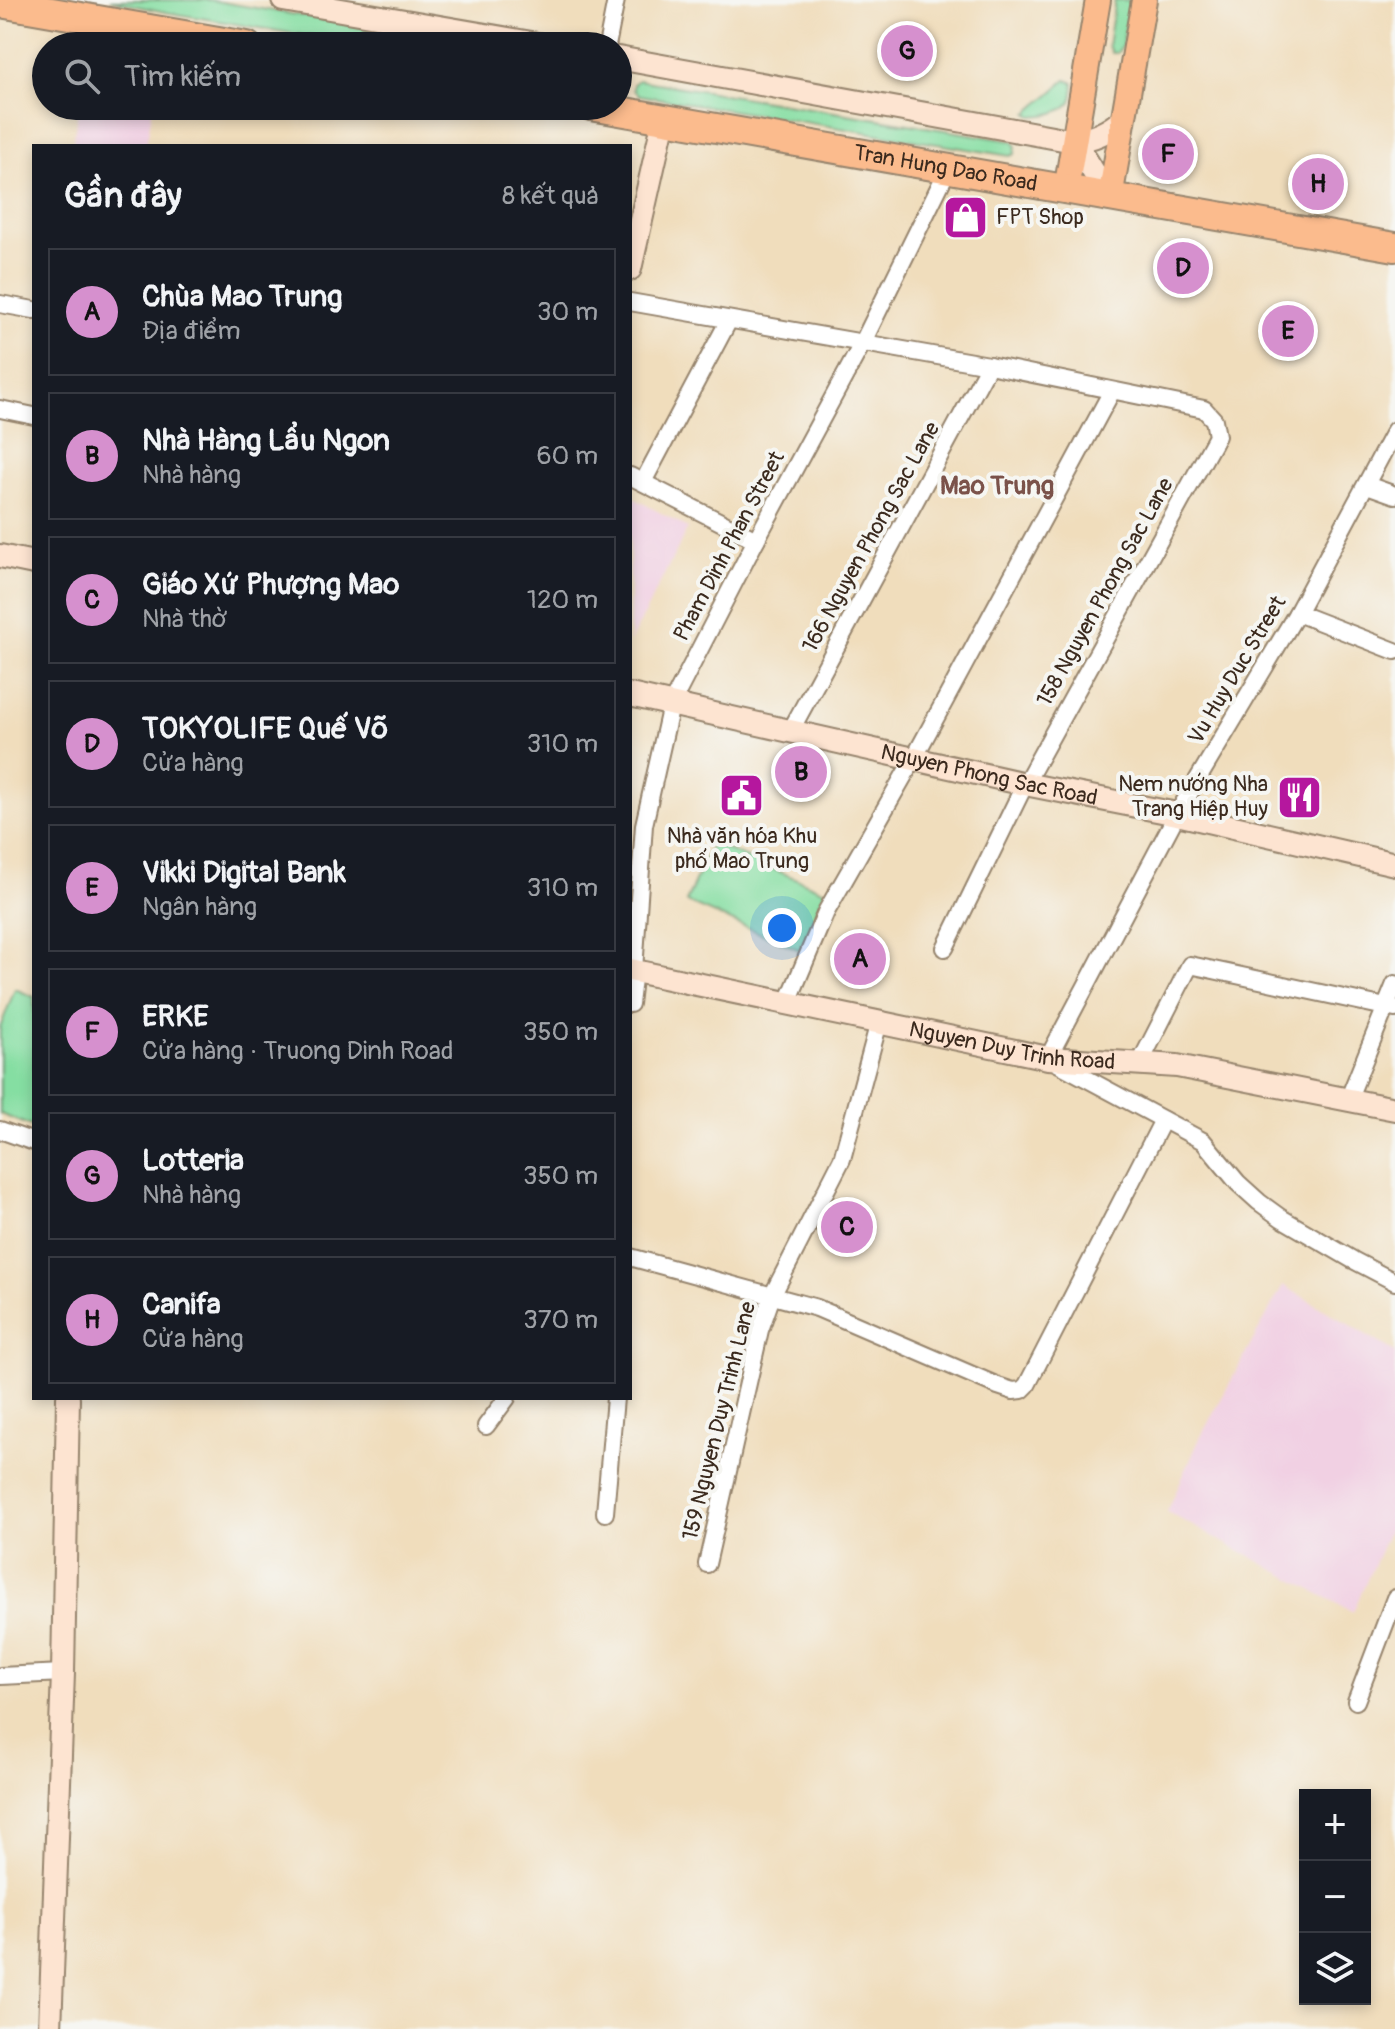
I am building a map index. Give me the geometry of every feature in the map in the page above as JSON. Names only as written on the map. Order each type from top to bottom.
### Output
[{"type":"highway","points":[[8,2],[45,5],[178,32]]},
{"type":"highway","name":"Tran Hung Dao Road","points":[[632,113],[1395,247]]},
{"type":"main road","points":[[283,0],[468,32]]},
{"type":"main road","points":[[1066,190],[1098,0]]},
{"type":"main road","points":[[1110,198],[1144,0]]},
{"type":"main road","points":[[632,61],[1074,141],[1095,137],[1123,119]]},
{"type":"main road","points":[[632,260],[664,119]]},
{"type":"main road","points":[[1074,141],[1110,198]]},
{"type":"main road","points":[[0,556],[32,563]]},
{"type":"main road","name":"Nguyen Phong Sac Road","points":[[632,695],[1395,864]]},
{"type":"main road","name":"Nguyen Duy Trinh Road","points":[[632,970],[1048,1058],[1177,1066],[1395,1109]]},
{"type":"main road","points":[[50,2029],[63,1673],[68,1400]]},
{"type":"street","points":[[610,32],[616,0]]},
{"type":"street","name":"Pham Dinh Phan Street","points":[[632,970],[637,823],[671,705],[862,344],[948,169]]},
{"type":"street","points":[[632,302],[989,365],[1112,391],[914,758],[826,912],[788,1002]]},
{"type":"street","points":[[0,304],[32,310]]},
{"type":"street","points":[[729,320],[636,479],[756,540]]},
{"type":"street","name":"166 Nguyen Phong Sac Lane","points":[[791,730],[989,365]]},
{"type":"street","name":"158 Nguyen Phong Sac Lane","points":[[945,948],[1025,784],[1217,436],[1214,420],[1204,409],[1112,391]]},
{"type":"street","points":[[0,409],[32,416]]},
{"type":"street","name":"Vu Huy Duc Street","points":[[1048,1058],[1177,814],[1297,613],[1395,430]]},
{"type":"street","points":[[1367,485],[1395,495]]},
{"type":"street","points":[[1297,613],[1395,651]]},
{"type":"street","points":[[1139,1065],[1190,965],[1390,1008]]},
{"type":"street","points":[[1348,1100],[1390,1008],[1395,984]]},
{"type":"street","name":"159 Nguyen Duy Trinh Lane","points":[[707,1564],[760,1330],[772,1296],[842,1159],[879,1022]]},
{"type":"street","points":[[1048,1058],[1203,1141],[1238,1183],[1281,1218],[1395,1282]]},
{"type":"street","points":[[632,1262],[817,1308],[998,1386],[1013,1391],[1022,1390],[1163,1120]]},
{"type":"street","points":[[0,1130],[32,1141]]},
{"type":"street","points":[[486,1426],[506,1400]]},
{"type":"street","points":[[605,1513],[615,1400]]},
{"type":"street","points":[[1356,1701],[1395,1598]]},
{"type":"street","points":[[0,1676],[63,1673]]},
{"type":"shaded area","points":[[77,120],[151,120],[146,144],[72,144]]},
{"type":"shaded area","points":[[632,497],[688,528],[632,638]]},
{"type":"shaded area","points":[[1283,1285],[1395,1352],[1395,1516],[1353,1612],[1167,1512],[1200,1438]]},
{"type":"green space","points":[[110,0],[210,0],[394,32],[284,32]]},
{"type":"green space","points":[[1115,0],[1130,0],[1122,46],[1117,53],[1112,53],[1108,46]]},
{"type":"green space","points":[[638,80],[1012,141],[1016,145],[1015,154],[1010,156],[639,95],[633,90],[633,84]]},
{"type":"green space","points":[[1066,80],[1074,83],[1072,98],[1067,106],[1047,115],[1032,116],[1028,113]]},
{"type":"green space","points":[[712,843],[825,891],[800,950],[686,902]]},
{"type":"green space","points":[[15,989],[32,996],[32,1126],[0,1114],[0,1028]]},
{"type":"place","name":"Lotteria","points":[[907,51]]},
{"type":"place","name":"ERKE","points":[[1168,154]]},
{"type":"place","name":"Canifa","points":[[1318,184]]},
{"type":"place","name":"FPT Shop","points":[[965,217]]},
{"type":"place","name":"TOKYOLIFE Quế Võ","points":[[1183,268]]},
{"type":"place","name":"Vikki Digital Bank","points":[[1288,331]]},
{"type":"place","name":"Nhà Hàng Lẩu Ngon","points":[[801,772]]},
{"type":"place","name":"Nhà văn hóa Khu phố Mao Trung","points":[[742,795]]},
{"type":"place","name":"Nem nướng Nha Trang Hiệp Huy","points":[[1299,797]]},
{"type":"place","name":"Chùa Mao Trung","points":[[860,959]]},
{"type":"place","name":"Giáo Xứ Phượng Mao","points":[[847,1227]]},
{"type":"district","name":"Mao Trung","points":[[997,486]]}]
